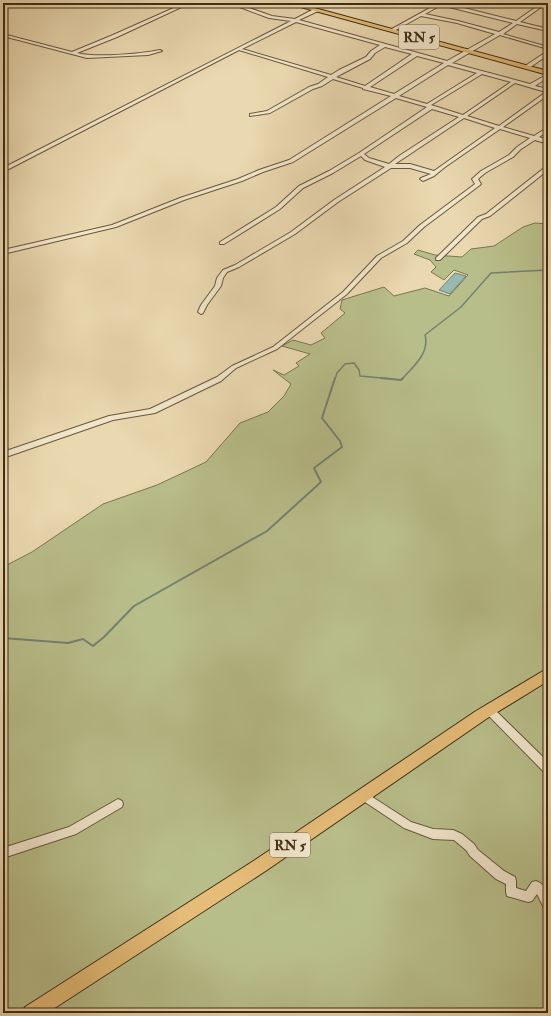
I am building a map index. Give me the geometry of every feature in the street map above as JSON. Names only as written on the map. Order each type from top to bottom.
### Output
[{"type":"main road","name":"RN 5","points":[[289,3],[548,74]]},
{"type":"main road","name":"RN 5","points":[[31,1013],[255,869],[398,770],[489,710],[548,674]]},
{"type":"street","points":[[73,53],[188,3]]},
{"type":"street","points":[[231,3],[271,17],[294,20],[328,29],[548,92]]},
{"type":"street","points":[[392,30],[442,3],[548,30]]},
{"type":"street","points":[[3,252],[119,224],[185,198],[289,162],[467,51],[498,34],[545,3]]},
{"type":"street","points":[[3,170],[316,10]]},
{"type":"street","points":[[423,14],[458,22],[548,48]]},
{"type":"street","points":[[328,29],[339,36]]},
{"type":"street","points":[[3,36],[87,57],[160,51]]},
{"type":"street","points":[[252,115],[268,112],[311,88],[320,85],[333,78],[341,71],[368,58],[373,52],[384,45]]},
{"type":"street","points":[[239,49],[548,142]]},
{"type":"street","points":[[527,67],[548,53]]},
{"type":"street","points":[[365,88],[416,54]]},
{"type":"street","points":[[222,243],[278,208],[301,187],[331,172],[361,154],[429,106],[480,73]]},
{"type":"street","points":[[531,86],[548,74]]},
{"type":"street","points":[[201,312],[204,305],[217,287],[220,278],[225,272],[295,232],[334,202],[514,82]]},
{"type":"street","points":[[423,179],[428,178],[548,92]]},
{"type":"street","points":[[3,455],[112,418],[152,412],[219,378],[234,367],[275,348],[345,292],[379,257],[404,243],[422,226],[478,184],[475,179],[476,177],[511,156],[519,148],[548,129]]},
{"type":"street","points":[[361,154],[367,159],[389,166],[410,166],[435,173]]},
{"type":"street","points":[[438,260],[480,218],[488,215],[548,167]]},
{"type":"street","points":[[489,710],[548,769]]},
{"type":"street","points":[[363,795],[408,825],[432,834],[448,834],[458,837],[500,875],[511,881],[511,892],[528,897],[536,886],[541,890],[548,904]]},
{"type":"street","points":[[3,853],[72,831],[118,804]]},
{"type":"green space","points":[[535,223],[548,224],[548,1013],[3,1013],[3,567],[32,552],[103,504],[157,485],[206,462],[240,423],[268,412],[284,396],[291,384],[273,370],[284,375],[299,366],[296,363],[310,354],[282,346],[293,340],[311,345],[325,338],[321,333],[345,313],[340,309],[342,300],[384,287],[394,296],[425,288],[449,296],[468,275],[454,270],[444,280],[431,272],[436,267],[430,260],[414,254],[418,250],[435,255],[462,257],[471,249],[494,246],[523,227]]},
{"type":"water","points":[[455,273],[466,276],[450,294],[439,290]]},
{"type":"waterway","points":[[402,379],[423,354],[426,342],[425,335],[461,307],[491,273],[548,270]]},
{"type":"waterway","points":[[335,379],[337,373],[345,364],[354,363],[359,370],[360,376],[392,379]]},
{"type":"waterway","points":[[3,638],[68,643],[83,639],[93,646],[104,637],[134,606],[267,531],[321,482],[314,468],[342,447],[340,441],[322,418],[335,378]]},
{"type":"waterway","points":[[381,378],[402,379]]}]
